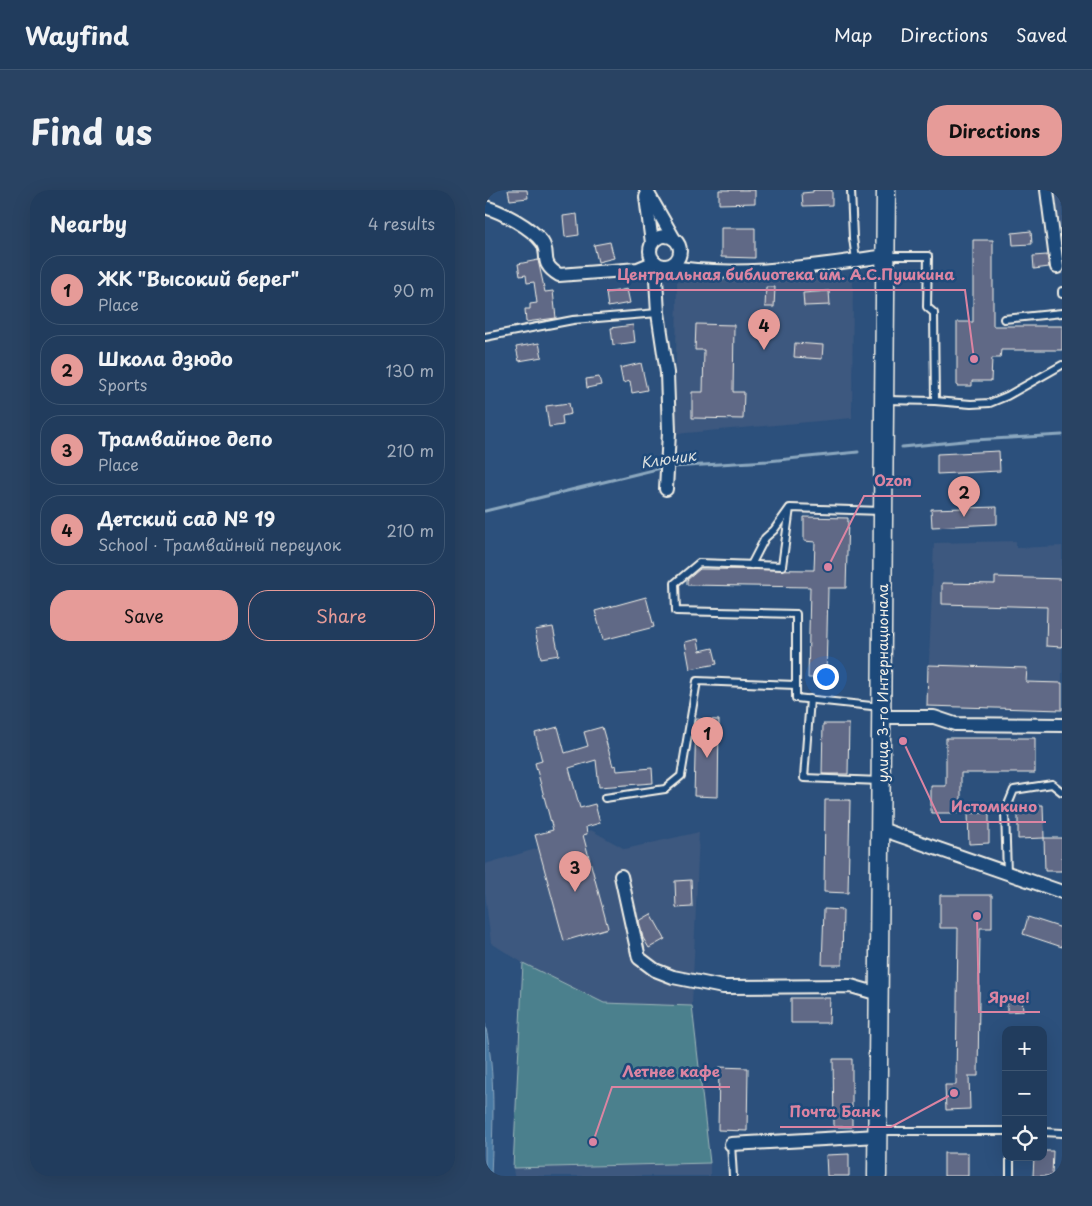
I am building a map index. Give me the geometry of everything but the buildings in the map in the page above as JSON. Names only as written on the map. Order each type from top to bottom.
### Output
[{"type":"main road","name":"улица 3-го Интернационала","points":[[877,1176],[886,190]]},
{"type":"street","points":[[646,190],[652,243],[650,253],[660,264],[704,272],[769,270],[885,256]]},
{"type":"street","points":[[646,190],[677,243],[679,254],[693,270]]},
{"type":"street","points":[[1047,190],[1056,230],[1057,267]]},
{"type":"street","points":[[485,207],[512,219],[533,233],[543,243],[546,262],[551,270],[559,275],[638,269],[674,263],[679,254]]},
{"type":"street","points":[[652,243],[655,239],[664,236],[674,239]]},
{"type":"street","points":[[660,264],[658,313],[667,373],[669,432],[666,490]]},
{"type":"street","points":[[882,712],[934,717],[955,724],[1062,726]]},
{"type":"street","points":[[881,829],[1062,892]]},
{"type":"street","points":[[621,876],[639,958],[655,970],[673,977],[723,987],[851,986],[879,994]]},
{"type":"street","points":[[731,1144],[878,1133]]},
{"type":"lane","points":[[851,190],[856,260]]},
{"type":"lane","points":[[885,256],[928,256],[927,307],[935,313],[935,401]]},
{"type":"lane","points":[[485,337],[573,320],[658,313]]},
{"type":"lane","points":[[1004,319],[1062,313]]},
{"type":"lane","points":[[884,400],[971,404],[990,402],[1007,396],[1062,365]]},
{"type":"lane","points":[[789,508],[883,511]]},
{"type":"lane","points":[[751,565],[765,538],[774,530],[789,508]]},
{"type":"lane","points":[[789,508],[782,566],[699,563],[675,583],[676,611],[796,614],[796,698],[882,712]]},
{"type":"lane","points":[[605,798],[665,790],[681,776],[697,682],[796,684]]},
{"type":"lane","points":[[810,699],[804,778],[881,781]]},
{"type":"lane","points":[[1007,874],[1005,812],[1014,790],[1052,784],[1062,792]]},
{"type":"lane","points":[[878,1133],[1002,1131]]},
{"type":"lane","points":[[1047,1132],[1062,1133]]},
{"type":"lane","points":[[731,1144],[733,1176]]},
{"type":"lane","points":[[1010,1161],[1010,1176]]},
{"type":"shaded area","points":[[1055,190],[1062,190],[1062,236]]},
{"type":"shaded area","points":[[853,277],[852,418],[675,434],[677,282]]},
{"type":"shaded area","points":[[1016,541],[1016,548],[1062,546],[1062,710],[927,706],[934,543]]},
{"type":"shaded area","points":[[591,830],[625,849],[699,832],[692,1006],[604,1003],[523,963],[491,943],[485,893],[485,864],[583,835]]},
{"type":"shaded area","points":[[485,1024],[492,1081],[491,1176],[485,1176]]},
{"type":"shaded area","points":[[710,1163],[710,1176],[514,1176],[513,1168]]},
{"type":"green space","points":[[523,963],[604,1003],[692,1006],[710,1163],[513,1168]]},
{"type":"waterway","name":"Ключик","points":[[902,447],[974,440],[1062,435]]},
{"type":"waterway","name":"Ключик","points":[[671,467],[768,461],[858,452]]},
{"type":"waterway","name":"Ключик","points":[[485,511],[665,467]]},
{"type":"place","name":"Детский сад № 19","points":[[764,350]]},
{"type":"place","name":"Центральная библиотека им. А.С.Пушкина","points":[[974,359]]},
{"type":"place","name":"Школа дзюдо","points":[[964,517]]},
{"type":"place","name":"Ozon","points":[[828,567]]},
{"type":"place","name":"Истомкино","points":[[903,741]]},
{"type":"place","name":"ЖК \"Высокий берег\"","points":[[707,758]]},
{"type":"place","name":"Трамвайное депо","points":[[575,892]]},
{"type":"place","name":"Ярче!","points":[[977,916]]},
{"type":"place","name":"Почта Банк","points":[[954,1093]]},
{"type":"place","name":"Летнее кафе","points":[[593,1142]]}]
